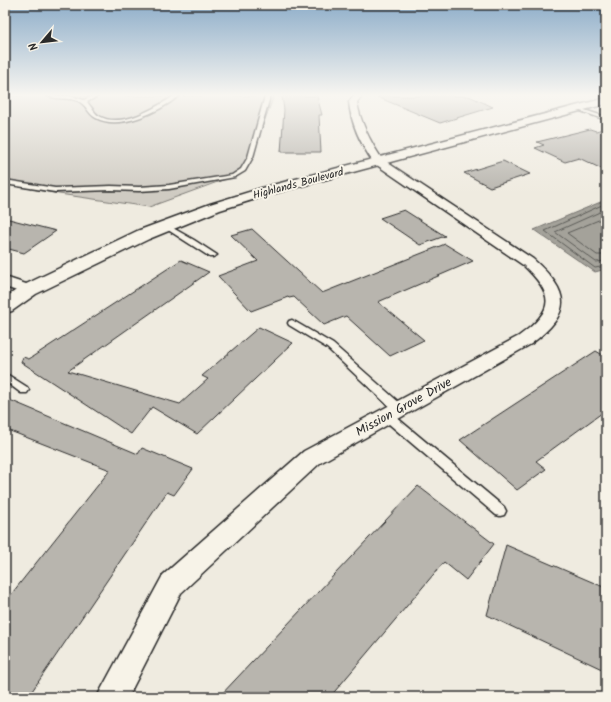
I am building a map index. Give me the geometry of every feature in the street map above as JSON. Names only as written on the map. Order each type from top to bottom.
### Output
[{"type":"street","points":[[362,129],[372,154],[378,161]]},
{"type":"street","name":"Highlands Boulevard","points":[[5,307],[29,290],[164,225],[243,198],[499,129]]},
{"type":"street","name":"Mission Grove Drive","points":[[112,697],[172,584],[312,457],[539,331],[548,322],[554,311],[556,301],[554,292],[539,272],[528,262],[378,161]]},
{"type":"street","points":[[5,282],[29,290]]},
{"type":"lane","points":[[5,182],[61,190],[111,188],[140,189],[169,187],[233,176],[241,172],[246,166],[258,129]]},
{"type":"lane","points":[[164,225],[213,255]]},
{"type":"lane","points":[[292,323],[330,346],[392,412],[500,511]]},
{"type":"lane","points":[[5,376],[24,390]]},
{"type":"shaded area","points":[[5,129],[261,129],[245,172],[149,207],[59,194],[5,184]]},
{"type":"water","points":[[603,201],[606,202],[606,269],[595,272],[534,230]]},
{"type":"building","points":[[283,129],[320,129],[321,152],[281,152]]},
{"type":"building","points":[[590,129],[596,131],[606,129],[606,171],[579,158],[565,162],[535,148],[544,145],[537,142]]},
{"type":"building","points":[[503,161],[530,174],[490,187],[464,173]]},
{"type":"building","points":[[404,210],[445,236],[420,245],[380,218]]},
{"type":"building","points":[[5,218],[56,231],[24,253],[5,248]]},
{"type":"building","points":[[252,229],[322,293],[445,244],[473,261],[378,302],[424,340],[390,356],[346,316],[324,325],[294,297],[288,297],[251,311],[218,276],[258,261],[231,235]]},
{"type":"building","points":[[181,260],[209,272],[68,371],[180,404],[208,379],[202,376],[259,327],[293,343],[197,434],[152,407],[131,434],[21,362],[23,357],[29,359]]},
{"type":"building","points":[[596,351],[606,357],[606,410],[536,461],[546,469],[517,490],[460,440]]},
{"type":"building","points":[[5,398],[138,454],[142,448],[193,469],[174,495],[167,492],[28,697],[5,697],[5,602],[110,470],[5,429]]},
{"type":"building","points":[[418,486],[494,544],[466,580],[444,562],[330,697],[219,697]]},
{"type":"building","points":[[506,545],[606,588],[606,671],[487,615]]}]
